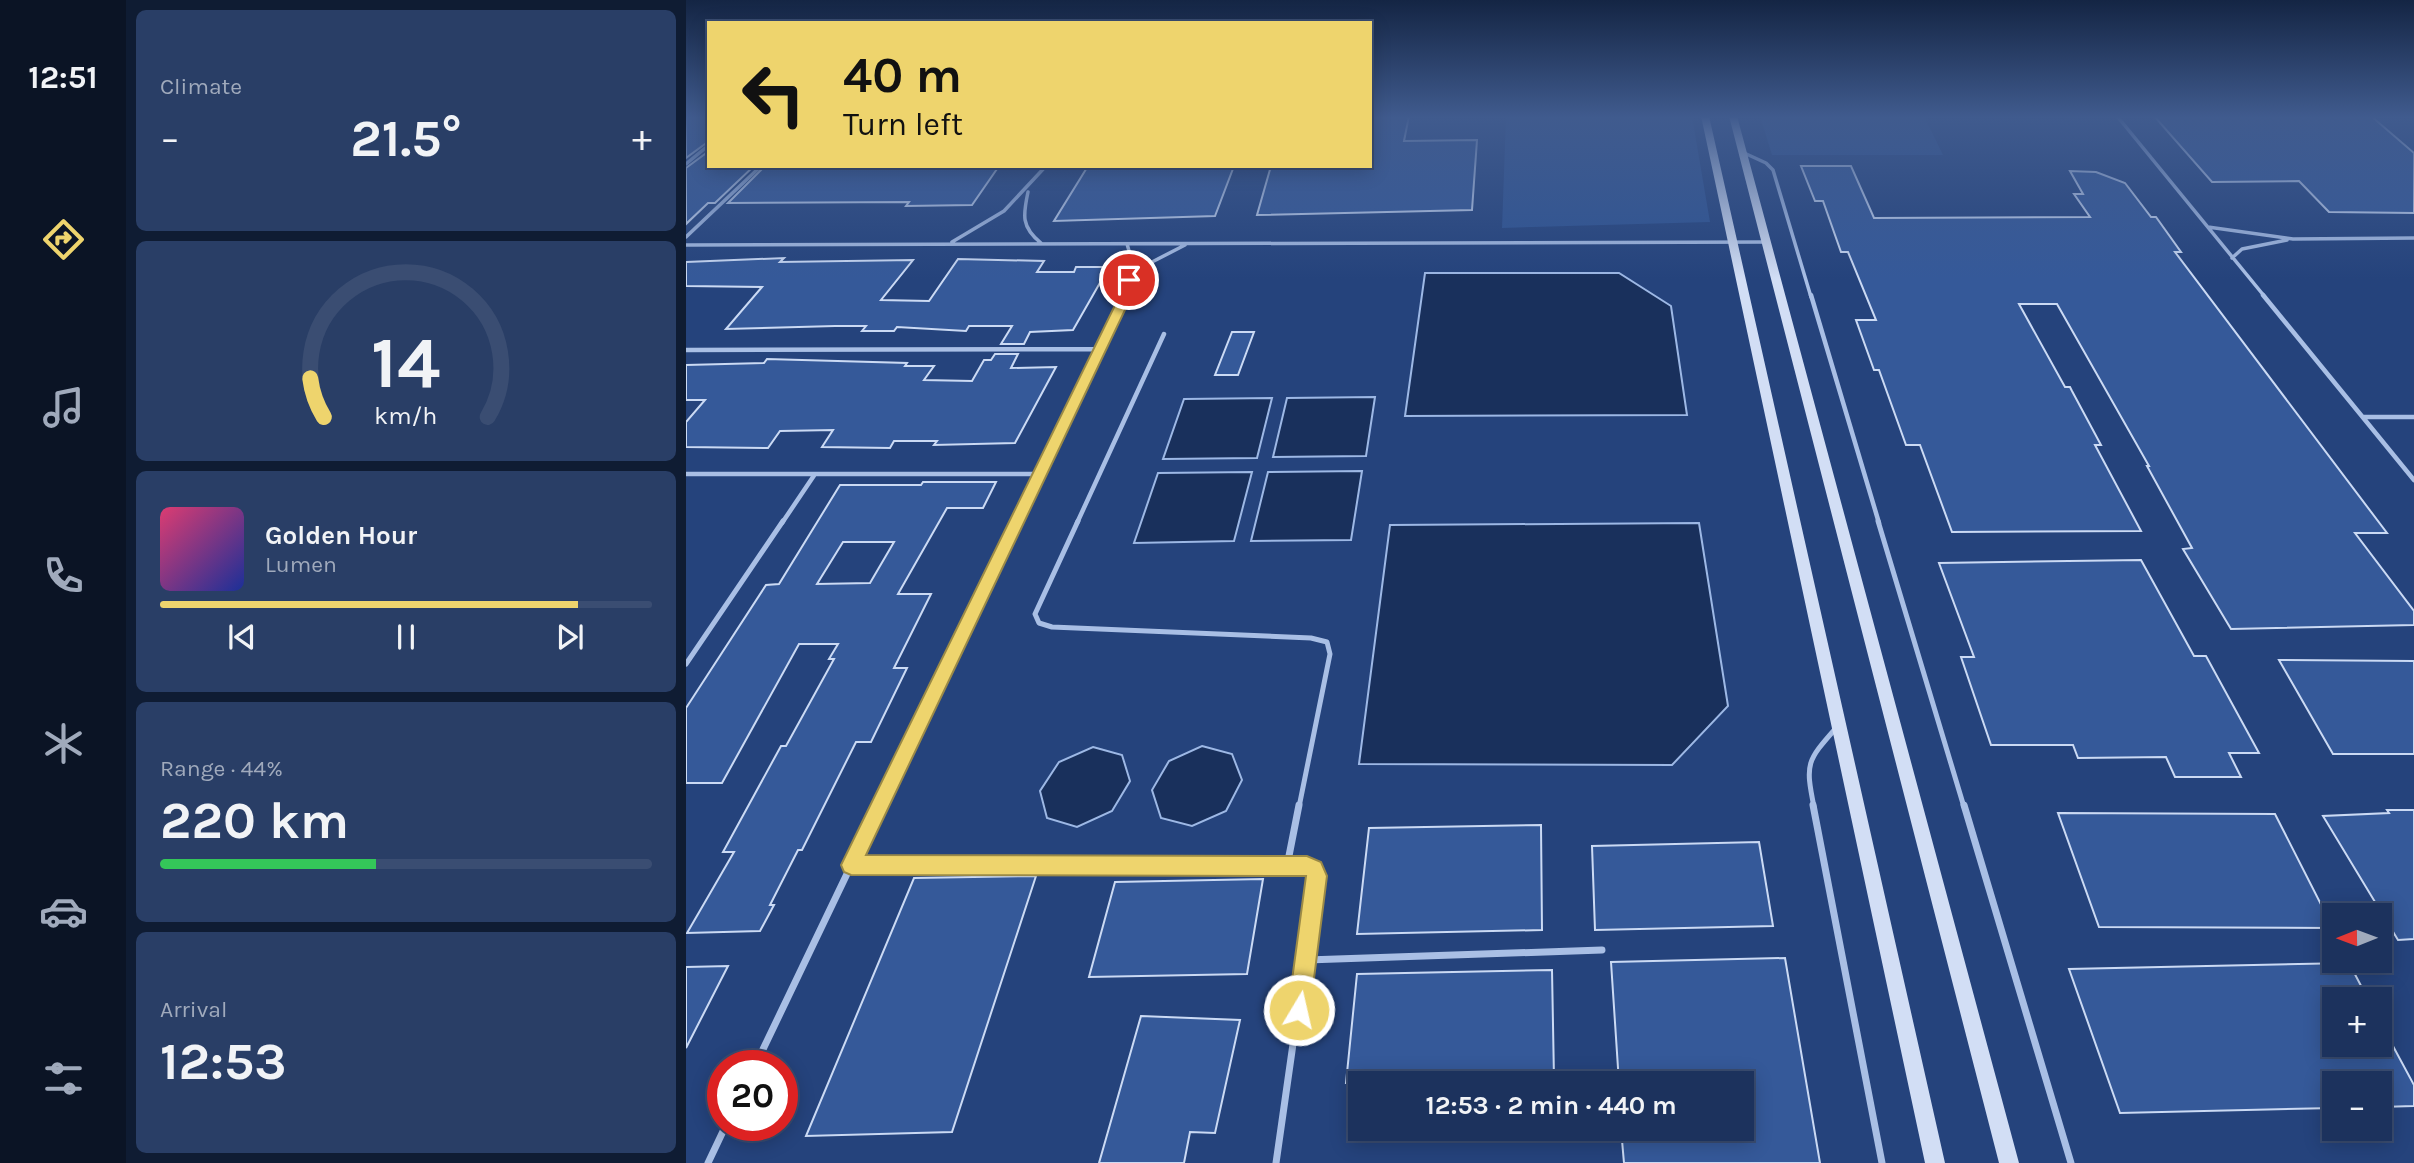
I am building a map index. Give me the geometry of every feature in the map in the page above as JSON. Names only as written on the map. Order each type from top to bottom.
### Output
[{"type":"street","points":[[1717,170],[1935,1163]]},
{"type":"street","points":[[1747,170],[2010,1163]]},
{"type":"lane","points":[[686,237],[756,170]]},
{"type":"lane","points":[[949,244],[984,226],[1028,192],[1043,170]]},
{"type":"lane","points":[[1773,170],[2071,1163]]},
{"type":"lane","points":[[2161,170],[2414,480]]},
{"type":"lane","points":[[1028,192],[1021,220],[1026,231],[1042,243]]},
{"type":"lane","points":[[2207,226],[2233,233],[2293,239],[2414,238]]},
{"type":"lane","points":[[2232,258],[2242,249],[2293,239]]},
{"type":"lane","points":[[686,244],[1766,242]]},
{"type":"lane","points":[[1126,243],[1131,250],[1132,260],[1128,291]]},
{"type":"lane","points":[[763,1050],[1128,291],[1152,262],[1188,243]]},
{"type":"lane","points":[[1164,334],[1035,614],[1040,623],[1052,627],[1311,638],[1327,642],[1330,654],[1287,866]]},
{"type":"lane","points":[[686,350],[1099,349]]},
{"type":"lane","points":[[2362,417],[2414,417]]},
{"type":"lane","points":[[686,474],[1039,474]]},
{"type":"lane","points":[[686,664],[815,474]]},
{"type":"lane","points":[[1839,725],[1814,753],[1807,772],[1882,1163]]},
{"type":"lane","points":[[851,865],[1307,866],[1314,869],[1317,876],[1307,960],[1276,1163]]},
{"type":"lane","points":[[1307,960],[1602,950]]},
{"type":"lane","points":[[708,1163],[718,1141]]},
{"type":"shaded area","points":[[1504,170],[1701,170],[1710,222],[1502,228]]},
{"type":"shaded area","points":[[1425,273],[1619,273],[1671,306],[1687,415],[1405,416]]},
{"type":"shaded area","points":[[1375,397],[1366,456],[1273,457],[1287,398]]},
{"type":"shaded area","points":[[1272,398],[1257,458],[1163,459],[1184,399]]},
{"type":"shaded area","points":[[1362,471],[1351,540],[1251,541],[1268,472]]},
{"type":"shaded area","points":[[1252,472],[1234,541],[1134,543],[1158,473]]},
{"type":"shaded area","points":[[1699,523],[1728,706],[1672,765],[1359,764],[1390,525]]},
{"type":"shaded area","points":[[1202,746],[1232,754],[1242,780],[1226,811],[1192,826],[1161,818],[1152,790],[1169,761]]},
{"type":"shaded area","points":[[1093,747],[1122,755],[1130,781],[1112,811],[1077,827],[1047,818],[1040,791],[1059,762]]},
{"type":"building","points":[[686,170],[749,170],[715,203],[708,203],[686,224]]},
{"type":"building","points":[[761,170],[996,170],[972,205],[906,206],[909,202],[728,203]]},
{"type":"building","points":[[1085,170],[1232,170],[1215,216],[1054,221]]},
{"type":"building","points":[[1270,170],[1475,170],[1472,210],[1257,215]]},
{"type":"building","points":[[1803,170],[1853,170],[1874,218],[2090,217],[2074,194],[2083,194],[2070,171],[2096,172],[2125,183],[2151,217],[2156,217],[2181,252],[2175,252],[2387,533],[2355,533],[2414,611],[2414,625],[2231,629],[2183,549],[2192,548],[2149,466],[2057,304],[2019,304],[2065,387],[2070,387],[2101,445],[2095,445],[2141,531],[1952,532],[1920,445],[1906,445],[1879,370],[1874,370],[1856,320],[1876,320],[1848,252],[1841,252],[1823,201],[1815,201]]},
{"type":"building","points":[[2202,170],[2414,170],[2414,213],[2329,212],[2299,181],[2212,182]]},
{"type":"building","points":[[784,258],[780,262],[913,260],[881,300],[929,301],[958,259],[1044,261],[1037,272],[1074,272],[1076,267],[1109,267],[1073,330],[1030,332],[1024,344],[1001,344],[1012,326],[969,326],[966,331],[897,327],[894,331],[862,331],[866,326],[726,329],[762,287],[686,286],[686,262]]},
{"type":"building","points":[[1232,332],[1254,332],[1238,375],[1215,375]]},
{"type":"building","points":[[995,354],[1018,354],[1011,368],[1056,367],[1015,443],[934,445],[937,441],[894,441],[890,448],[822,447],[833,430],[780,431],[768,448],[686,447],[686,422],[705,400],[686,400],[686,365],[764,363],[767,359],[907,363],[905,366],[934,366],[924,380],[972,381],[984,360],[991,360]]},
{"type":"building","points":[[923,482],[996,482],[983,508],[947,508],[898,594],[931,594],[894,668],[907,668],[871,742],[856,742],[802,850],[798,850],[770,905],[774,905],[760,931],[687,933],[734,852],[723,852],[781,746],[786,746],[834,659],[829,659],[838,644],[799,644],[722,783],[686,783],[686,708],[766,585],[779,584],[840,485],[921,485]],"holes":[[[843,542],[894,542],[870,583],[817,584]]]},
{"type":"building","points":[[2141,560],[2194,656],[2206,656],[2259,753],[2229,753],[2241,777],[2175,777],[2166,757],[2078,758],[2073,745],[1991,745],[1961,657],[1974,657],[1939,563]]},
{"type":"building","points":[[2279,660],[2414,661],[2414,754],[2333,754]]},
{"type":"building","points":[[2387,810],[2414,810],[2414,939],[2398,940],[2392,930],[2392,903],[2376,903],[2323,816],[2389,813]]},
{"type":"building","points":[[2058,813],[2275,814],[2322,906],[2322,928],[2099,927]]},
{"type":"building","points":[[1541,825],[1542,930],[1357,934],[1369,828]]},
{"type":"building","points":[[1759,842],[1773,926],[1595,930],[1592,846]]},
{"type":"building","points":[[1036,876],[952,1132],[806,1136],[914,878]]},
{"type":"building","points":[[1263,879],[1247,974],[1089,977],[1115,882]]},
{"type":"building","points":[[1785,958],[1820,1163],[1624,1163],[1622,1141],[1754,1141],[1754,1071],[1618,1071],[1611,962]]},
{"type":"building","points":[[2322,964],[2322,973],[2354,973],[2362,987],[2322,987],[2322,1057],[2392,1057],[2392,1044],[2414,1085],[2414,1106],[2392,1107],[2392,1071],[2322,1071],[2322,1108],[2120,1113],[2069,969]]},
{"type":"building","points":[[728,966],[686,1048],[686,967]]},
{"type":"building","points":[[1552,970],[1554,1071],[1348,1071],[1346,1083],[1357,974]]},
{"type":"building","points":[[1141,1016],[1240,1020],[1215,1133],[1190,1132],[1184,1163],[1099,1163]]},
{"type":"route","points":[[1129,280],[1128,291],[851,865],[1307,866],[1314,869],[1317,876],[1299,1010]]}]
